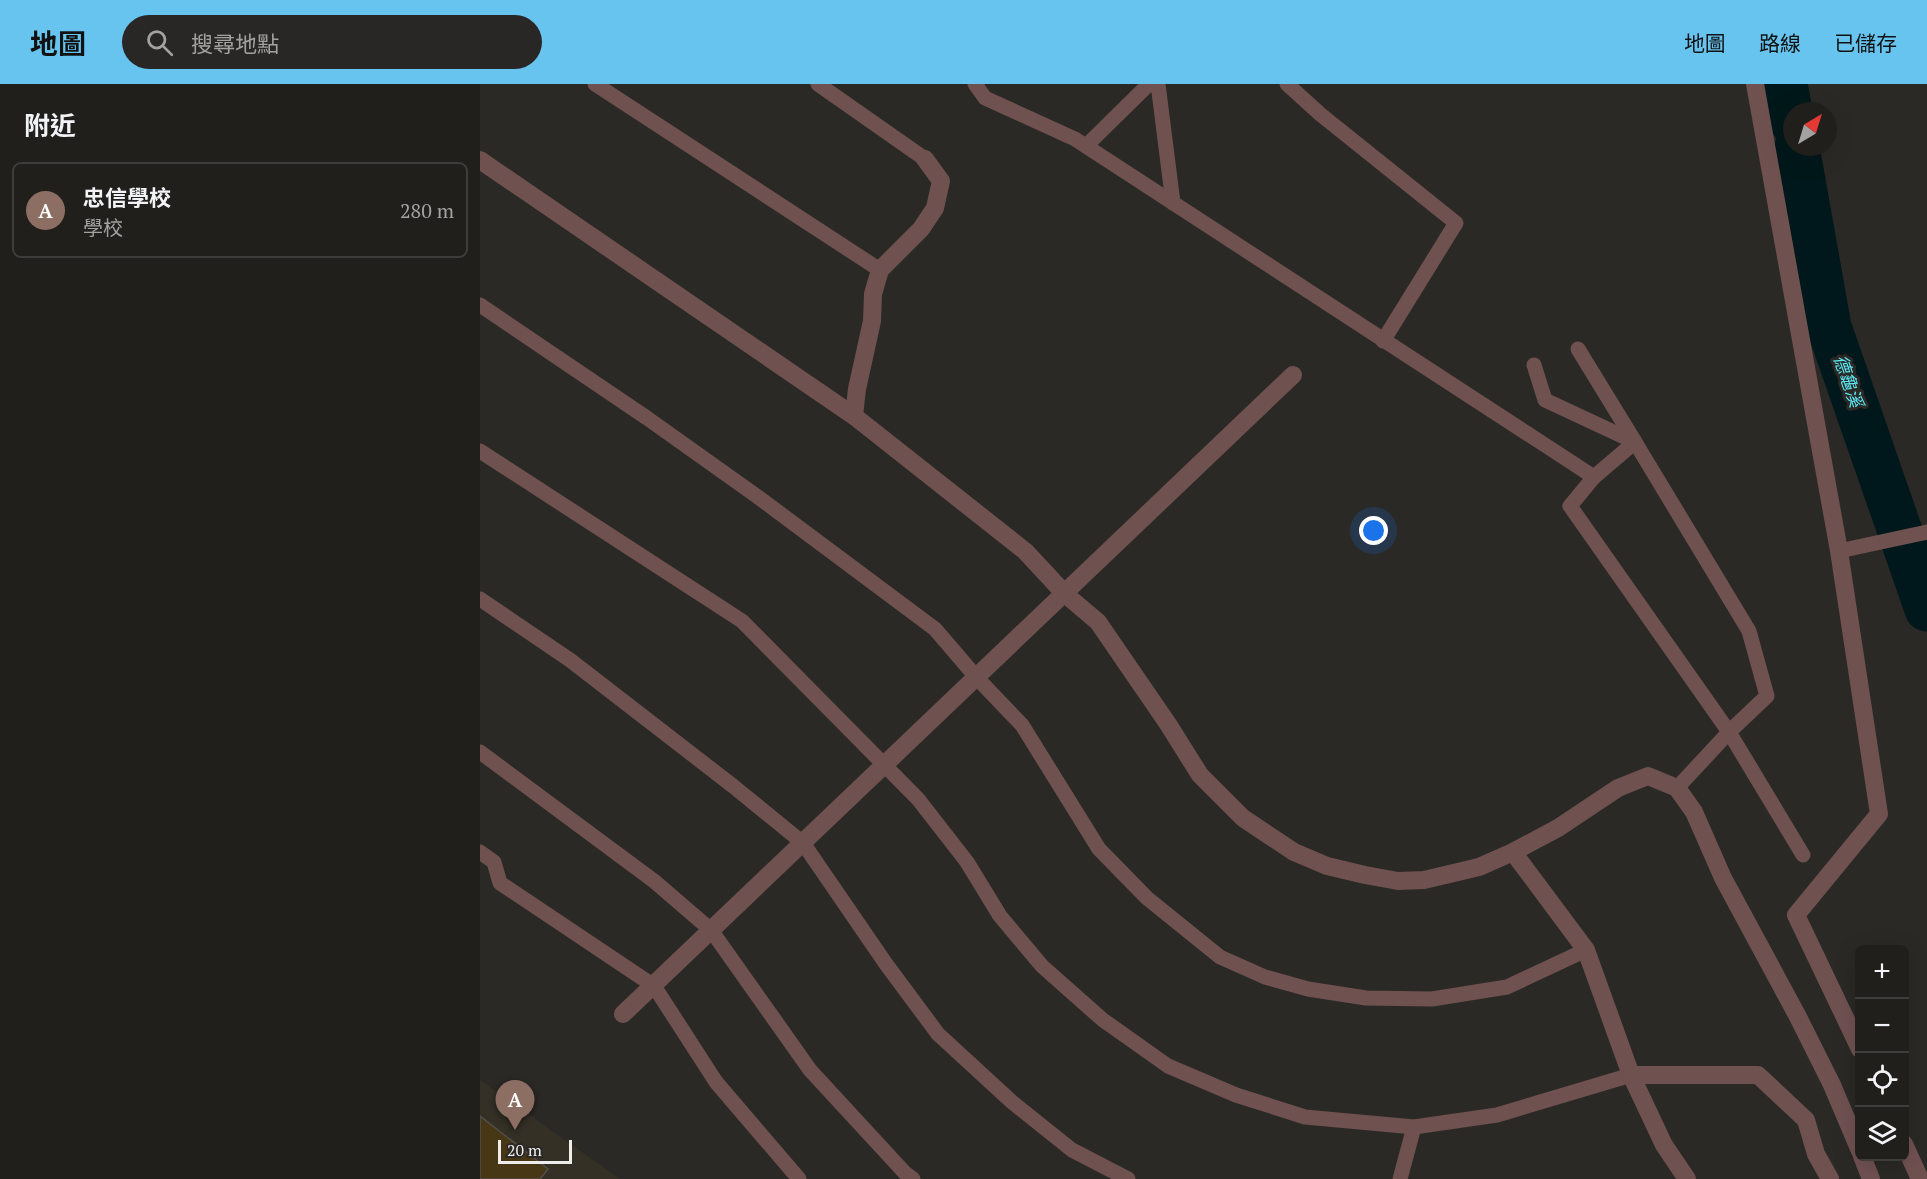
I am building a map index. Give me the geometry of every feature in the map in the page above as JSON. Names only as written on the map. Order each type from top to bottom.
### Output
[{"type":"street","points":[[1755,84],[1840,550],[1879,814],[1796,915],[1855,1039]]},
{"type":"street","points":[[854,416],[857,389],[872,321],[873,294],[880,270],[921,229],[935,208],[941,181],[925,159]]},
{"type":"street","points":[[480,160],[854,416],[1025,551],[1065,594],[1098,622],[1200,775],[1244,818],[1294,852],[1327,866],[1365,875],[1398,881],[1424,880],[1468,870],[1513,852],[1558,828],[1618,788],[1648,776],[1677,788],[1694,812],[1723,878],[1797,1015],[1832,1085],[1855,1139]]},
{"type":"street","points":[[623,1014],[1293,375]]},
{"type":"street","points":[[1513,852],[1586,950],[1631,1075],[1664,1145],[1687,1179]]},
{"type":"street","points":[[1631,1075],[1758,1075],[1806,1120],[1816,1154],[1830,1179]]},
{"type":"street","points":[[1909,1153],[1920,1179]]},
{"type":"street","points":[[1864,1161],[1871,1179]]},
{"type":"lane","points":[[596,84],[880,270]]},
{"type":"lane","points":[[818,84],[925,159]]},
{"type":"lane","points":[[975,84],[985,98],[1075,139],[1594,477]]},
{"type":"lane","points":[[1086,146],[1149,84]]},
{"type":"lane","points":[[1158,84],[1173,203]]},
{"type":"lane","points":[[1287,84],[1320,114],[1456,223],[1383,341]]},
{"type":"lane","points":[[480,305],[647,418],[935,629],[1022,725],[1099,849],[1147,898],[1220,957],[1265,977],[1308,988],[1366,998],[1432,999],[1507,987],[1586,950]]},
{"type":"lane","points":[[1578,349],[1749,630],[1767,696],[1729,732],[1677,788]]},
{"type":"lane","points":[[1534,365],[1545,400],[1635,442]]},
{"type":"lane","points":[[1635,442],[1594,477],[1570,506],[1729,732],[1803,855]]},
{"type":"lane","points":[[480,452],[742,621],[918,799],[967,862],[1000,916],[1042,966],[1103,1020],[1168,1066],[1236,1095],[1305,1117],[1414,1127],[1497,1115],[1631,1075]]},
{"type":"lane","points":[[1840,550],[1922,534]]},
{"type":"lane","points":[[480,599],[570,660],[804,843],[886,964],[938,1034],[1012,1102],[1072,1150],[1128,1179]]},
{"type":"lane","points":[[480,752],[654,881],[711,930],[810,1070],[913,1179]]},
{"type":"lane","points":[[480,852],[494,862],[500,883],[654,986],[716,1082],[799,1179]]},
{"type":"lane","points":[[1401,1179],[1414,1127]]},
{"type":"shaded area","points":[[480,1080],[620,1179],[480,1179]]},
{"type":"building","points":[[480,1116],[548,1169],[540,1179],[480,1179]]},
{"type":"waterway","name":"德龜溪","points":[[1785,84],[1788,102]]},
{"type":"waterway","name":"德龜溪","points":[[1799,156],[1829,327],[1927,609]]},
{"type":"place","name":"忠信學校","points":[[515,1130]]}]
